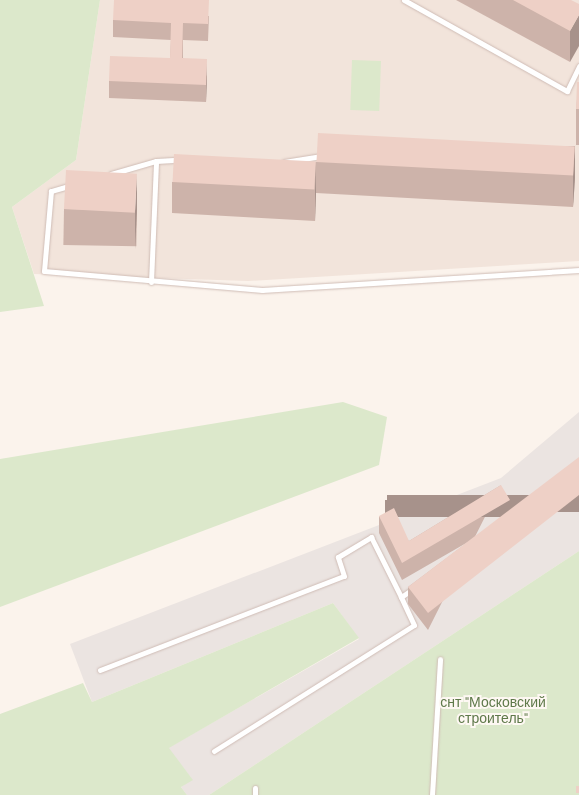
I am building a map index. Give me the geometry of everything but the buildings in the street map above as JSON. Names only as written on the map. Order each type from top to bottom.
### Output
[{"type":"lane","points":[[404,0],[567,90],[579,66]]},
{"type":"lane","points":[[278,164],[307,155],[326,156]]},
{"type":"lane","points":[[99,178],[156,161],[187,160]]},
{"type":"lane","points":[[152,282],[156,161]]},
{"type":"lane","points":[[80,183],[51,191],[44,270],[152,282],[262,290],[579,270]]},
{"type":"lane","points":[[100,670],[344,576],[338,556],[372,537],[414,625],[214,751]]},
{"type":"lane","points":[[401,597],[417,586]]},
{"type":"lane","points":[[432,795],[440,659]]},
{"type":"lane","points":[[254,795],[255,788]]},
{"type":"shaded area","points":[[100,0],[579,0],[579,261],[248,281],[34,274],[12,207],[76,160]]},
{"type":"shaded area","points":[[579,412],[579,551],[209,795],[187,795],[181,787],[192,779],[168,748],[359,639],[333,603],[92,702],[70,644],[501,478]]},
{"type":"green space","points":[[0,0],[100,0],[76,160],[12,207],[44,306],[0,312]]},
{"type":"green space","points":[[352,60],[381,61],[379,111],[350,110]]},
{"type":"green space","points":[[343,402],[387,417],[379,465],[0,607],[0,459]]},
{"type":"green space","name":"снт \"Московский строитель\"","points":[[579,551],[579,795],[209,795]]},
{"type":"green space","points":[[333,603],[359,638],[169,748],[193,780],[181,787],[187,795],[0,795],[0,714],[83,683],[92,702]]}]
